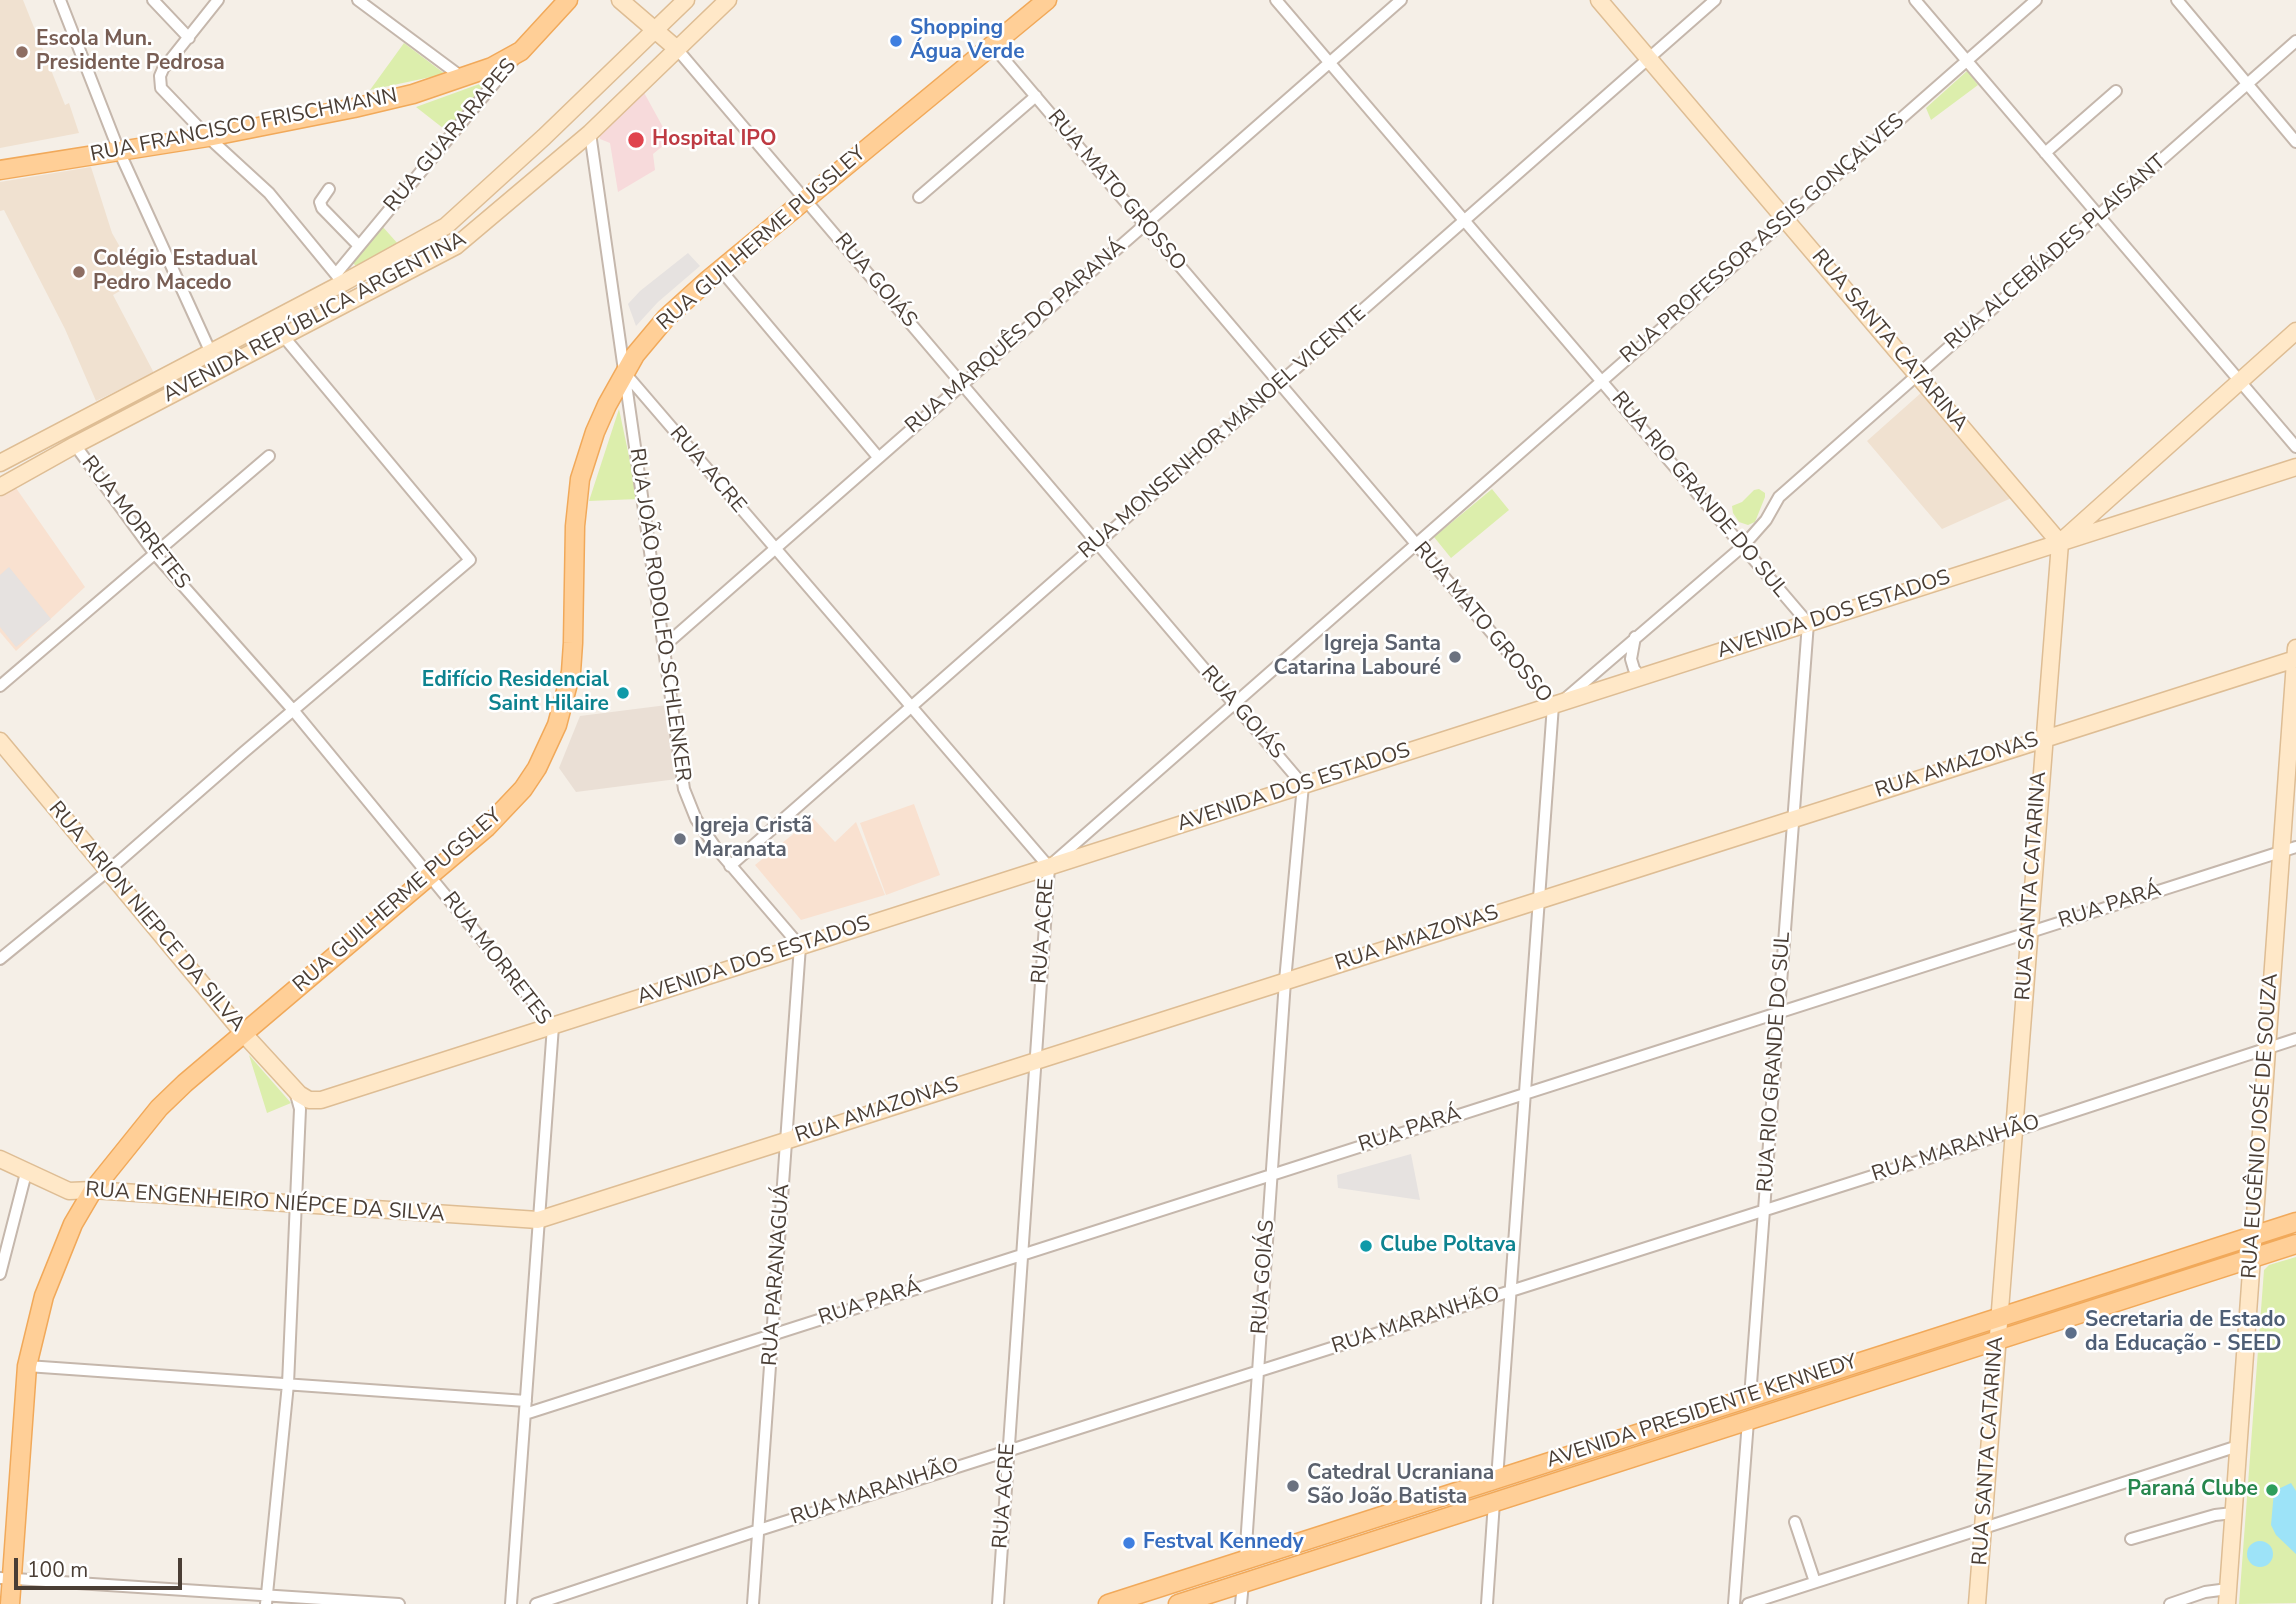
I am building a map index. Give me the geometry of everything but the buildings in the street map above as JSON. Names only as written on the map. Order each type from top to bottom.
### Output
[{"type":"main road","name":"RUA GUARARAPES","points":[[521,51],[568,0]]},
{"type":"main road","name":"RUA GUILHERME PUGSLEY","points":[[10,1604],[6,1578],[27,1366],[44,1296],[74,1224],[93,1191],[159,1108],[507,808],[537,768],[557,724],[569,681],[573,653],[575,526],[580,479],[595,432],[624,372],[666,318],[720,269],[1046,0]]},
{"type":"main road","name":"RUA FRANCISCO FRISCHMANN","points":[[0,170],[208,136],[354,108],[463,78],[492,67],[521,51]]},
{"type":"main road","name":"AVENIDA PRESIDENTE KENNEDY","points":[[1108,1604],[2296,1222]]},
{"type":"main road","name":"AVENIDA PRESIDENTE KENNEDY","points":[[1178,1604],[2296,1244]]},
{"type":"main road","points":[[2127,1276],[2135,1279],[2138,1286],[2136,1294],[2130,1298]]},
{"type":"main road","points":[[1368,1543],[1371,1535],[1370,1520]]},
{"type":"street","points":[[61,0],[119,151],[211,353]]},
{"type":"street","points":[[153,0],[189,38]]},
{"type":"street","points":[[218,0],[163,69],[160,76],[161,88],[269,193],[340,279]]},
{"type":"street","points":[[358,0],[463,78]]},
{"type":"street","points":[[620,0],[677,49]]},
{"type":"street","name":"AVENIDA REPÚBLICA ARGENTINA","points":[[0,463],[211,353],[340,279],[446,226],[544,137],[686,0]]},
{"type":"street","name":"AVENIDA REPÚBLICA ARGENTINA","points":[[0,486],[456,246],[590,134],[728,0]]},
{"type":"street","name":"RUA RIO GRANDE DO SUL","points":[[1276,0],[1808,623],[1750,1397]]},
{"type":"street","name":"RUA MARQUÊS DO PARANÁ","points":[[663,647],[1401,0]]},
{"type":"street","name":"RUA SANTA CATARINA","points":[[1599,0],[2060,543],[1978,1604]]},
{"type":"street","name":"RUA MONSENHOR MANOEL VICENTE","points":[[730,866],[1715,0]]},
{"type":"street","points":[[1915,0],[2296,447]]},
{"type":"street","name":"RUA PROFESSOR ASSIS GONÇALVES","points":[[1049,867],[2036,0]]},
{"type":"street","points":[[2176,0],[2296,142]]},
{"type":"street","name":"RUA ALCEBÍADES PLAISANT","points":[[1557,704],[1743,546],[1766,520],[1779,497],[2296,41]]},
{"type":"street","name":"RUA MATO GROSSO","points":[[992,45],[1417,544],[1557,704],[1539,900],[1497,1479]]},
{"type":"street","name":"RUA GOIÁS","points":[[677,49],[1303,785],[1286,981],[1245,1560]]},
{"type":"street","name":"RUA GUARARAPES","points":[[340,279],[359,246],[521,51]]},
{"type":"street","points":[[2045,153],[2116,91]]},
{"type":"street","points":[[919,197],[1035,96]]},
{"type":"street","name":"RUA JOÃO RODOLFO SCHLENKER","points":[[590,134],[684,789],[696,818],[730,866],[800,946]]},
{"type":"street","points":[[329,189],[320,202],[322,208],[359,246]]},
{"type":"street","points":[[720,269],[878,457]]},
{"type":"street","points":[[2060,543],[2296,331]]},
{"type":"street","points":[[0,959],[109,870],[470,560],[285,337]]},
{"type":"street","name":"RUA ACRE","points":[[624,372],[1049,867],[998,1604]]},
{"type":"street","name":"RUA MORRETES","points":[[75,445],[155,554],[293,710],[553,1026],[511,1604]]},
{"type":"street","points":[[0,686],[269,456]]},
{"type":"street","name":"AVENIDA DOS ESTADOS","points":[[294,1090],[304,1098],[321,1100],[2296,467]]},
{"type":"street","points":[[1635,637],[1631,659],[1634,669],[1641,677]]},
{"type":"street","name":"RUA EUGÊNIO JOSÉ DE SOUZA","points":[[2227,1597],[2267,1049],[2289,849],[2296,648]]},
{"type":"street","name":"RUA AMAZONAS","points":[[538,1220],[2296,659]]},
{"type":"street","name":"RUA ARION NIEPCE DA SILVA","points":[[0,741],[243,1033],[294,1090]]},
{"type":"street","name":"RUA PARÁ","points":[[525,1414],[2289,849]]},
{"type":"street","name":"RUA PARANAGUÁ","points":[[753,1604],[800,946]]},
{"type":"street","name":"RUA MARANHÃO","points":[[536,1604],[1008,1450],[2296,1040]]},
{"type":"street","points":[[266,1600],[288,1384],[300,1109],[294,1090]]},
{"type":"street","name":"RUA ENGENHEIRO NIÉPCE DA SILVA","points":[[0,1159],[69,1191],[538,1220]]},
{"type":"street","points":[[0,1274],[26,1172]]},
{"type":"street","points":[[27,1366],[526,1401]]},
{"type":"street","points":[[1734,1604],[1748,1421]]},
{"type":"street","points":[[1748,1604],[2238,1446]]},
{"type":"street","points":[[1487,1604],[1494,1502]]},
{"type":"street","points":[[2130,1539],[2203,1518],[2233,1513]]},
{"type":"street","points":[[1795,1522],[1815,1582]]},
{"type":"street","points":[[6,1578],[266,1600],[399,1604]]},
{"type":"street","points":[[1241,1604],[1242,1583]]},
{"type":"street","points":[[2170,1604],[2205,1592],[2227,1597]]},
{"type":"shaded area","name":"Escola Mun. Presidente Pedrosa","points":[[0,0],[23,0],[65,105],[69,103],[79,133],[0,148]]},
{"type":"shaded area","name":"Hospital IPO","points":[[641,87],[670,140],[653,154],[655,170],[618,192],[610,143],[600,139],[599,133]]},
{"type":"shaded area","name":"Colégio Estadual Pedro Macedo","points":[[91,167],[112,233],[124,254],[116,259],[130,285],[113,295],[154,373],[96,401],[65,329],[4,210],[0,211],[0,182]]},
{"type":"shaded area","points":[[688,253],[700,266],[658,302],[636,326],[628,304],[640,291]]},
{"type":"shaded area","points":[[1922,392],[2016,496],[1942,529],[1867,441]]},
{"type":"shaded area","points":[[16,488],[85,587],[16,651],[0,632],[0,497]]},
{"type":"shaded area","points":[[9,567],[51,619],[16,647],[0,627],[0,575]]},
{"type":"shaded area","points":[[667,705],[677,779],[576,792],[559,768],[580,716]]},
{"type":"shaded area","points":[[914,804],[940,875],[886,895],[860,823]]},
{"type":"shaded area","points":[[813,818],[835,842],[856,822],[885,895],[801,920],[755,865]]},
{"type":"shaded area","points":[[1411,1154],[1420,1200],[1338,1188],[1337,1175]]},
{"type":"green space","points":[[404,43],[445,74],[370,90]]},
{"type":"green space","points":[[1967,71],[1978,85],[1931,120],[1926,108]]},
{"type":"green space","points":[[496,78],[448,132],[416,107]]},
{"type":"green space","points":[[382,226],[399,245],[359,269],[352,262]]},
{"type":"green space","points":[[619,409],[638,499],[589,501]]},
{"type":"green space","points":[[1492,489],[1509,510],[1451,558],[1434,537]]},
{"type":"green space","points":[[1759,489],[1765,493],[1765,497],[1755,522],[1748,525],[1739,522],[1732,506]]},
{"type":"green space","points":[[249,1055],[291,1103],[267,1113]]},
{"type":"green space","name":"Paraná Clube","points":[[2296,1257],[2296,1603],[2239,1604],[2264,1270],[2269,1265]]},
{"type":"water","points":[[2291,1483],[2296,1491],[2296,1554],[2276,1535],[2271,1525],[2274,1491]]},
{"type":"water","points":[[2260,1541],[2269,1545],[2273,1554],[2269,1563],[2260,1567],[2251,1563],[2247,1554],[2251,1545]]},
{"type":"place","name":"Shopping Água Verde","points":[[896,41]]},
{"type":"place","name":"Escola Mun. Presidente Pedrosa","points":[[22,52]]},
{"type":"place","name":"Hospital IPO","points":[[636,140]]},
{"type":"place","name":"Colégio Estadual Pedro Macedo","points":[[79,272]]},
{"type":"place","name":"Igreja Santa Catarina Labouré","points":[[1455,657]]},
{"type":"place","name":"Edifício Residencial Saint Hilaire","points":[[623,693]]},
{"type":"place","name":"Igreja Cristã Maranata","points":[[680,839]]},
{"type":"place","name":"Clube Poltava","points":[[1366,1246]]},
{"type":"place","name":"Secretaria de Estado da Educação - SEED","points":[[2071,1333]]},
{"type":"place","name":"Catedral Ucraniana São João Batista","points":[[1293,1486]]},
{"type":"place","name":"Paraná Clube","points":[[2272,1490]]},
{"type":"place","name":"Festval Kennedy","points":[[1129,1543]]}]
